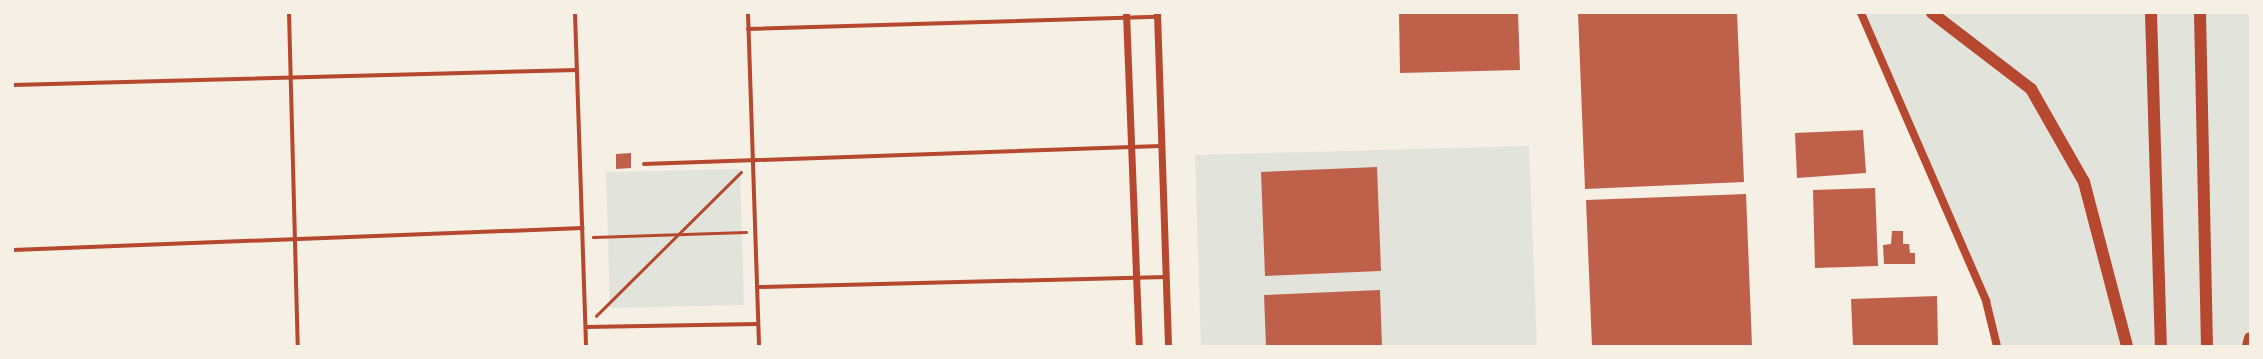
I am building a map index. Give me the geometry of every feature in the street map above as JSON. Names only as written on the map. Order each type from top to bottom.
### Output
[{"type":"highway","points":[[1932,13],[2031,89],[2084,182],[2127,346]]},
{"type":"highway","points":[[2151,13],[2161,346]]},
{"type":"highway","points":[[2200,13],[2208,346]]},
{"type":"highway","points":[[2248,346],[2250,338]]},
{"type":"main road","points":[[1861,13],[1986,301],[1997,346]]},
{"type":"street","points":[[289,13],[298,346]]},
{"type":"street","points":[[575,13],[586,346]]},
{"type":"street","points":[[748,13],[759,346]]},
{"type":"street","points":[[1126,15],[1139,346]]},
{"type":"street","points":[[748,29],[1157,15],[1168,346]]},
{"type":"street","points":[[13,85],[577,70]]},
{"type":"street","points":[[644,164],[1161,146]]},
{"type":"street","points":[[13,250],[583,228]]},
{"type":"street","points":[[757,287],[1166,277]]},
{"type":"street","points":[[586,327],[758,324]]},
{"type":"path","points":[[586,327],[753,160]]},
{"type":"path","points":[[583,237],[755,232]]},
{"type":"shaded area","points":[[1861,13],[2250,13],[2250,346],[1997,346],[1986,301]]},
{"type":"shaded area","points":[[1529,146],[1537,346],[1201,346],[1195,155]]},
{"type":"shaded area","points":[[740,169],[744,305],[610,308],[606,172]]},
{"type":"building","points":[[1399,13],[1518,13],[1520,70],[1400,73]]},
{"type":"building","points":[[1578,13],[1737,13],[1744,182],[1585,189]]},
{"type":"building","points":[[1863,130],[1866,173],[1797,178],[1795,133]]},
{"type":"building","points":[[631,153],[631,168],[616,169],[616,154]]},
{"type":"building","points":[[1377,167],[1381,271],[1265,276],[1261,172]]},
{"type":"building","points":[[1875,188],[1878,266],[1815,268],[1813,190]]},
{"type":"building","points":[[1746,194],[1752,346],[1592,346],[1586,200]]},
{"type":"building","points":[[1892,231],[1903,231],[1903,244],[1909,244],[1910,253],[1915,253],[1915,264],[1884,264],[1883,245],[1891,244]]},
{"type":"building","points":[[1380,290],[1382,346],[1266,346],[1264,295]]},
{"type":"building","points":[[1937,296],[1938,346],[1853,346],[1851,299]]}]
